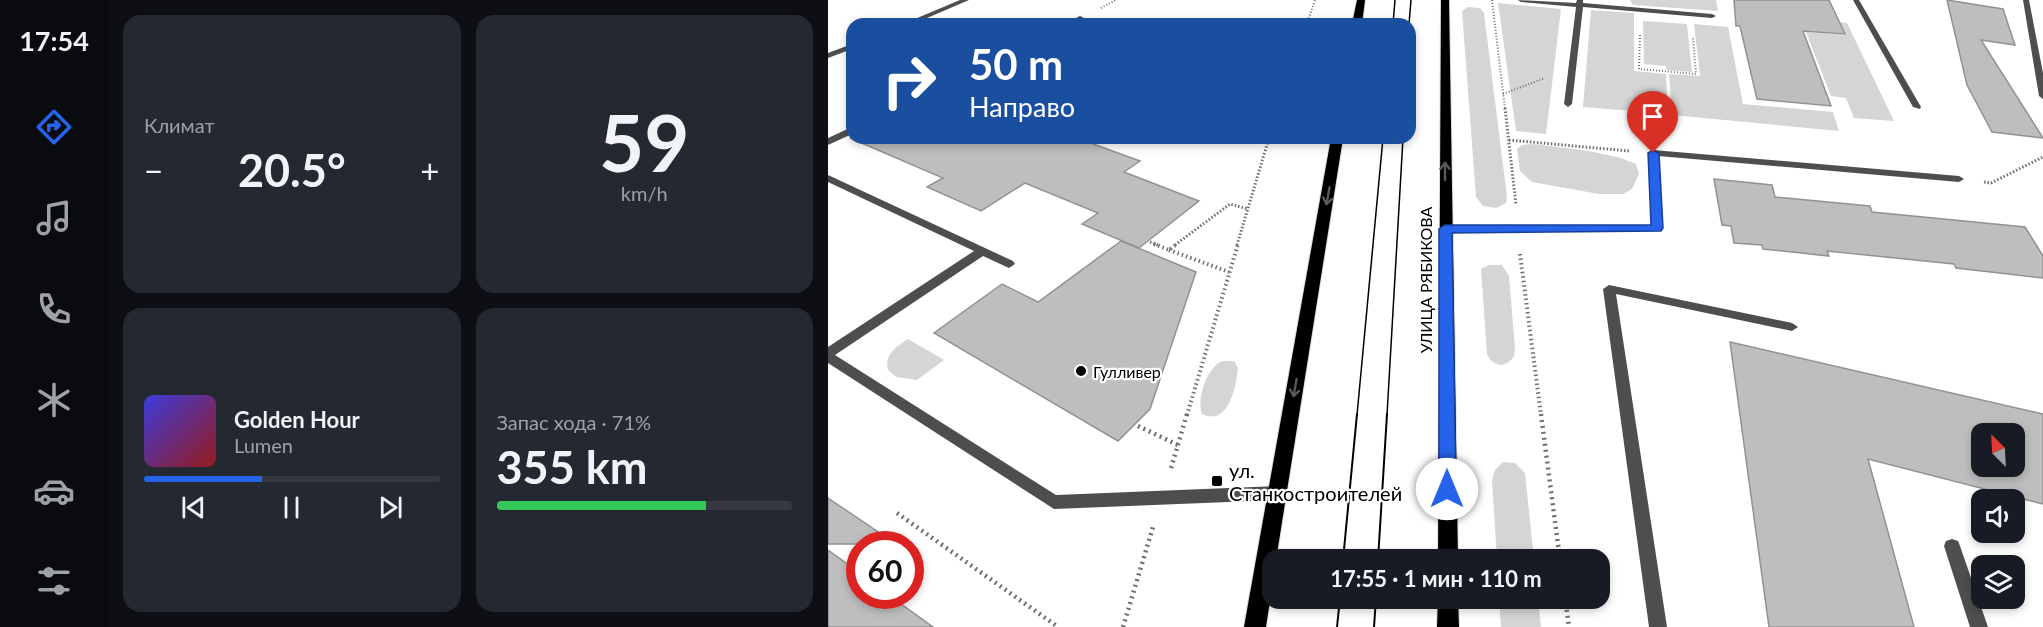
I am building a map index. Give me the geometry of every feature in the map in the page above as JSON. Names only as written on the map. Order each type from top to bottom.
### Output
[{"type":"main road","points":[[1357,18],[1360,0]]},
{"type":"main road","name":"УЛИЦА РЯБИКОВА","points":[[1445,0],[1448,549]]},
{"type":"main road","points":[[1255,627],[1336,144]]},
{"type":"main road","points":[[1448,609],[1448,627]]},
{"type":"lane","points":[[922,18],[966,0]]},
{"type":"lane","points":[[1521,0],[1579,3],[1712,16]]},
{"type":"lane","points":[[1603,7],[1614,0]]},
{"type":"lane","points":[[1856,0],[1917,107]]},
{"type":"lane","points":[[2026,0],[2043,96]]},
{"type":"lane","points":[[1568,104],[1579,3]]},
{"type":"lane","points":[[2033,42],[2043,43]]},
{"type":"lane","points":[[828,56],[846,48]]},
{"type":"lane","points":[[828,142],[846,133]]},
{"type":"lane","points":[[1445,229],[1657,228],[1653,153],[1959,179]]},
{"type":"lane","points":[[828,178],[1009,264]]},
{"type":"lane","points":[[982,251],[828,355],[1054,502],[1277,493]]},
{"type":"lane","points":[[1658,627],[1609,289],[1792,327]]},
{"type":"lane","points":[[1952,546],[1978,627]]},
{"type":"path","points":[[1309,18],[1315,0]]},
{"type":"path","points":[[1492,0],[1559,549]]},
{"type":"path","points":[[1640,10],[1639,69],[1696,74],[1690,14]]},
{"type":"path","points":[[1503,94],[1572,67]]},
{"type":"path","points":[[1509,140],[1653,153]]},
{"type":"path","points":[[1123,627],[1267,144]]},
{"type":"path","points":[[1959,179],[1991,183],[2043,157]]},
{"type":"path","points":[[1169,250],[1230,204],[1248,209]]},
{"type":"path","points":[[1150,242],[1205,265],[1229,272]]},
{"type":"path","points":[[1138,426],[1178,445]]},
{"type":"path","points":[[897,513],[1058,627]]},
{"type":"path","points":[[1567,609],[1569,627]]},
{"type":"shaded area","points":[[1630,0],[1716,0],[1718,11],[1633,5]]},
{"type":"shaded area","points":[[1498,3],[1561,9],[1546,134],[1516,131]]},
{"type":"shaded area","points":[[1468,7],[1480,8],[1484,13],[1507,197],[1506,203],[1496,208],[1483,206],[1476,197],[1462,11]]},
{"type":"shaded area","points":[[1591,10],[1634,13],[1634,71],[1666,74],[1668,114],[1583,107]]},
{"type":"shaded area","points":[[1643,21],[1687,24],[1692,72],[1667,70],[1666,66],[1644,64]]},
{"type":"shaded area","points":[[1840,22],[1847,23],[1894,121],[1854,118],[1846,98],[1831,96],[1806,32],[1846,35]]},
{"type":"shaded area","points":[[1694,24],[1728,27],[1743,104],[1833,112],[1839,131],[1672,115],[1669,74],[1700,76]]},
{"type":"shaded area","points":[[1533,144],[1589,151],[1621,158],[1636,164],[1639,174],[1632,189],[1623,194],[1599,194],[1532,182],[1520,171],[1517,149],[1522,145]]},
{"type":"shaded area","points":[[1489,265],[1502,265],[1509,276],[1515,348],[1514,356],[1504,365],[1496,364],[1487,354],[1481,269]]},
{"type":"shaded area","points":[[908,339],[944,360],[917,380],[897,377],[888,370],[889,355]]},
{"type":"shaded area","points":[[1223,361],[1234,361],[1238,368],[1233,394],[1225,410],[1219,415],[1202,414],[1200,401],[1204,384],[1212,369]]},
{"type":"shaded area","points":[[1503,462],[1515,463],[1525,473],[1533,549],[1496,549],[1492,480],[1495,470]]},
{"type":"shaded area","points":[[1500,609],[1539,609],[1541,627],[1501,627]]},
{"type":"building","points":[[1734,0],[1829,0],[1845,34],[1803,31],[1831,106],[1757,99],[1740,26],[1736,26]]},
{"type":"building","points":[[1947,0],[2003,9],[2015,45],[1981,40],[2043,138],[1992,132],[1967,85]]},
{"type":"building","points":[[864,144],[1093,144],[1140,161],[1124,172],[1199,201],[1139,248],[1082,224],[1098,213],[1025,183],[981,211],[927,187],[943,178]]},
{"type":"building","points":[[1714,179],[1772,185],[1775,197],[1870,206],[1872,212],[2025,227],[2043,256],[2043,278],[1956,268],[1954,264],[1827,251],[1829,256],[1763,249],[1762,245],[1734,243],[1731,226],[1722,225]]},
{"type":"building","name":"Гулливер","points":[[1121,241],[1196,272],[1150,409],[1118,441],[934,333],[1002,284],[1038,302]]},
{"type":"building","points":[[1730,342],[2043,414],[2043,504],[2025,499],[2025,489],[1985,489],[1868,459],[1914,627],[1769,627]]},
{"type":"building","points":[[828,498],[877,531],[846,531],[846,544],[828,544]]},
{"type":"building","points":[[828,550],[846,563],[846,609],[908,609],[933,627],[828,627]]},
{"type":"tram line","points":[[1394,18],[1395,0]]},
{"type":"tram line","points":[[1410,18],[1411,0]]},
{"type":"tram line","points":[[1357,415],[1382,144]]},
{"type":"tram line","points":[[1387,415],[1403,144]]},
{"type":"tram line","points":[[1344,549],[1357,414]]},
{"type":"tram line","points":[[1379,549],[1387,414]]},
{"type":"tram line","points":[[1337,627],[1339,609]]},
{"type":"tram line","points":[[1374,627],[1375,609]]},
{"type":"place","name":"Гулливер","points":[[1081,371]]},
{"type":"place","name":"ул. Станкостроителей","points":[[1217,481]]},
{"type":"route","points":[[1447,489],[1445,229],[1657,228],[1653,153]]}]
